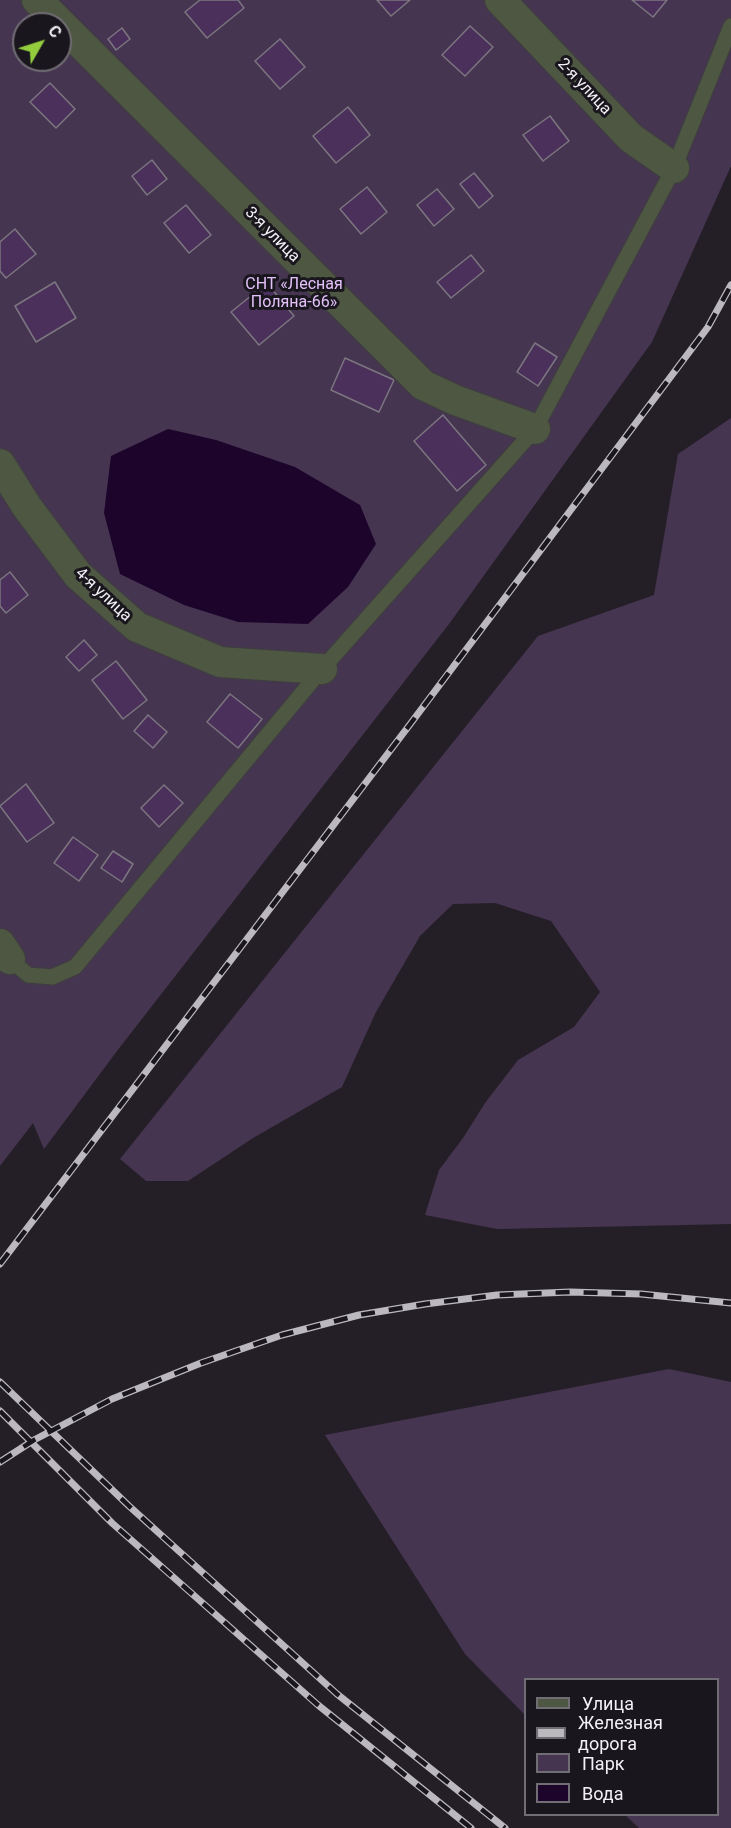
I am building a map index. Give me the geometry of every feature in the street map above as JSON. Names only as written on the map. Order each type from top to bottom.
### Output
[{"type":"street","name":"3-я улица","points":[[37,0],[423,385],[455,400],[535,429]]},
{"type":"street","name":"2-я улица","points":[[500,0],[631,138],[674,168]]},
{"type":"street","name":"4-я улица","points":[[0,464],[27,507],[78,575],[137,627],[220,662],[322,669]]},
{"type":"lane","points":[[5,951],[28,975],[52,977],[75,968],[322,669],[535,429],[674,168],[731,26]]},
{"type":"green space","name":"СНТ «Лесная Поляна-66»","points":[[0,0],[731,0],[731,166],[652,342],[449,624],[117,1051],[44,1149],[33,1123],[0,1166]]},
{"type":"green space","points":[[731,418],[731,1224],[497,1229],[425,1215],[439,1170],[518,1060],[574,1027],[600,992],[551,921],[495,903],[453,904],[420,936],[376,1012],[342,1087],[253,1138],[188,1181],[146,1181],[120,1159],[538,636],[654,595],[678,454]]},
{"type":"green space","points":[[669,1369],[731,1382],[731,1828],[639,1828],[626,1816],[719,1816],[719,1678],[524,1678],[524,1714],[465,1654],[325,1435]]},
{"type":"water","points":[[168,429],[216,440],[295,467],[360,505],[376,544],[348,587],[308,624],[238,622],[184,605],[120,574],[104,513],[111,456]]},
{"type":"building","points":[[200,0],[238,0],[244,8],[207,38],[185,12]]},
{"type":"building","points":[[377,0],[410,0],[391,16]]},
{"type":"building","points":[[632,0],[667,0],[653,17]]},
{"type":"building","points":[[470,26],[493,47],[465,76],[442,55]]},
{"type":"building","points":[[122,28],[130,39],[116,50],[108,39]]},
{"type":"building","points":[[280,39],[305,67],[280,89],[255,61]]},
{"type":"building","points":[[50,83],[75,109],[56,128],[30,102]]},
{"type":"building","points":[[348,107],[370,135],[336,163],[313,136]]},
{"type":"building","points":[[550,116],[569,141],[543,161],[523,135]]},
{"type":"building","points":[[152,160],[167,179],[147,195],[132,176]]},
{"type":"building","points":[[474,173],[493,196],[479,208],[460,184]]},
{"type":"building","points":[[367,187],[387,212],[361,234],[340,209]]},
{"type":"building","points":[[437,189],[454,209],[434,226],[417,205]]},
{"type":"building","points":[[186,205],[211,235],[189,253],[164,223]]},
{"type":"building","points":[[15,229],[36,254],[6,278],[0,271],[0,242]]},
{"type":"building","points":[[471,255],[484,271],[451,298],[437,282]]},
{"type":"building","points":[[55,282],[76,318],[36,342],[15,306]]},
{"type":"building","points":[[267,283],[294,316],[259,345],[231,312]]},
{"type":"building","points":[[535,343],[557,357],[538,386],[517,372]]},
{"type":"building","points":[[345,358],[394,380],[379,412],[331,390]]},
{"type":"building","points":[[443,415],[486,465],[457,491],[414,441]]},
{"type":"building","points":[[10,572],[28,595],[6,613],[0,606],[0,580]]},
{"type":"building","points":[[84,640],[97,655],[79,671],[66,657]]},
{"type":"building","points":[[116,661],[147,700],[123,719],[92,680]]},
{"type":"building","points":[[230,694],[262,719],[238,748],[207,722]]},
{"type":"building","points":[[148,715],[167,732],[153,748],[134,731]]},
{"type":"building","points":[[26,784],[54,823],[27,842],[0,806]]},
{"type":"building","points":[[164,785],[183,803],[159,827],[141,808]]},
{"type":"building","points":[[73,837],[98,855],[79,881],[54,863]]},
{"type":"building","points":[[113,851],[133,864],[122,882],[101,868]]},
{"type":"railway","points":[[0,1264],[708,327],[731,285]]},
{"type":"railway","points":[[0,1462],[34,1440],[112,1399],[201,1363],[282,1335],[359,1315],[497,1295],[570,1292],[641,1294],[731,1303]]},
{"type":"railway","points":[[0,1382],[129,1506],[337,1694],[505,1828]]},
{"type":"railway","points":[[0,1411],[112,1523],[318,1705],[471,1828]]}]
